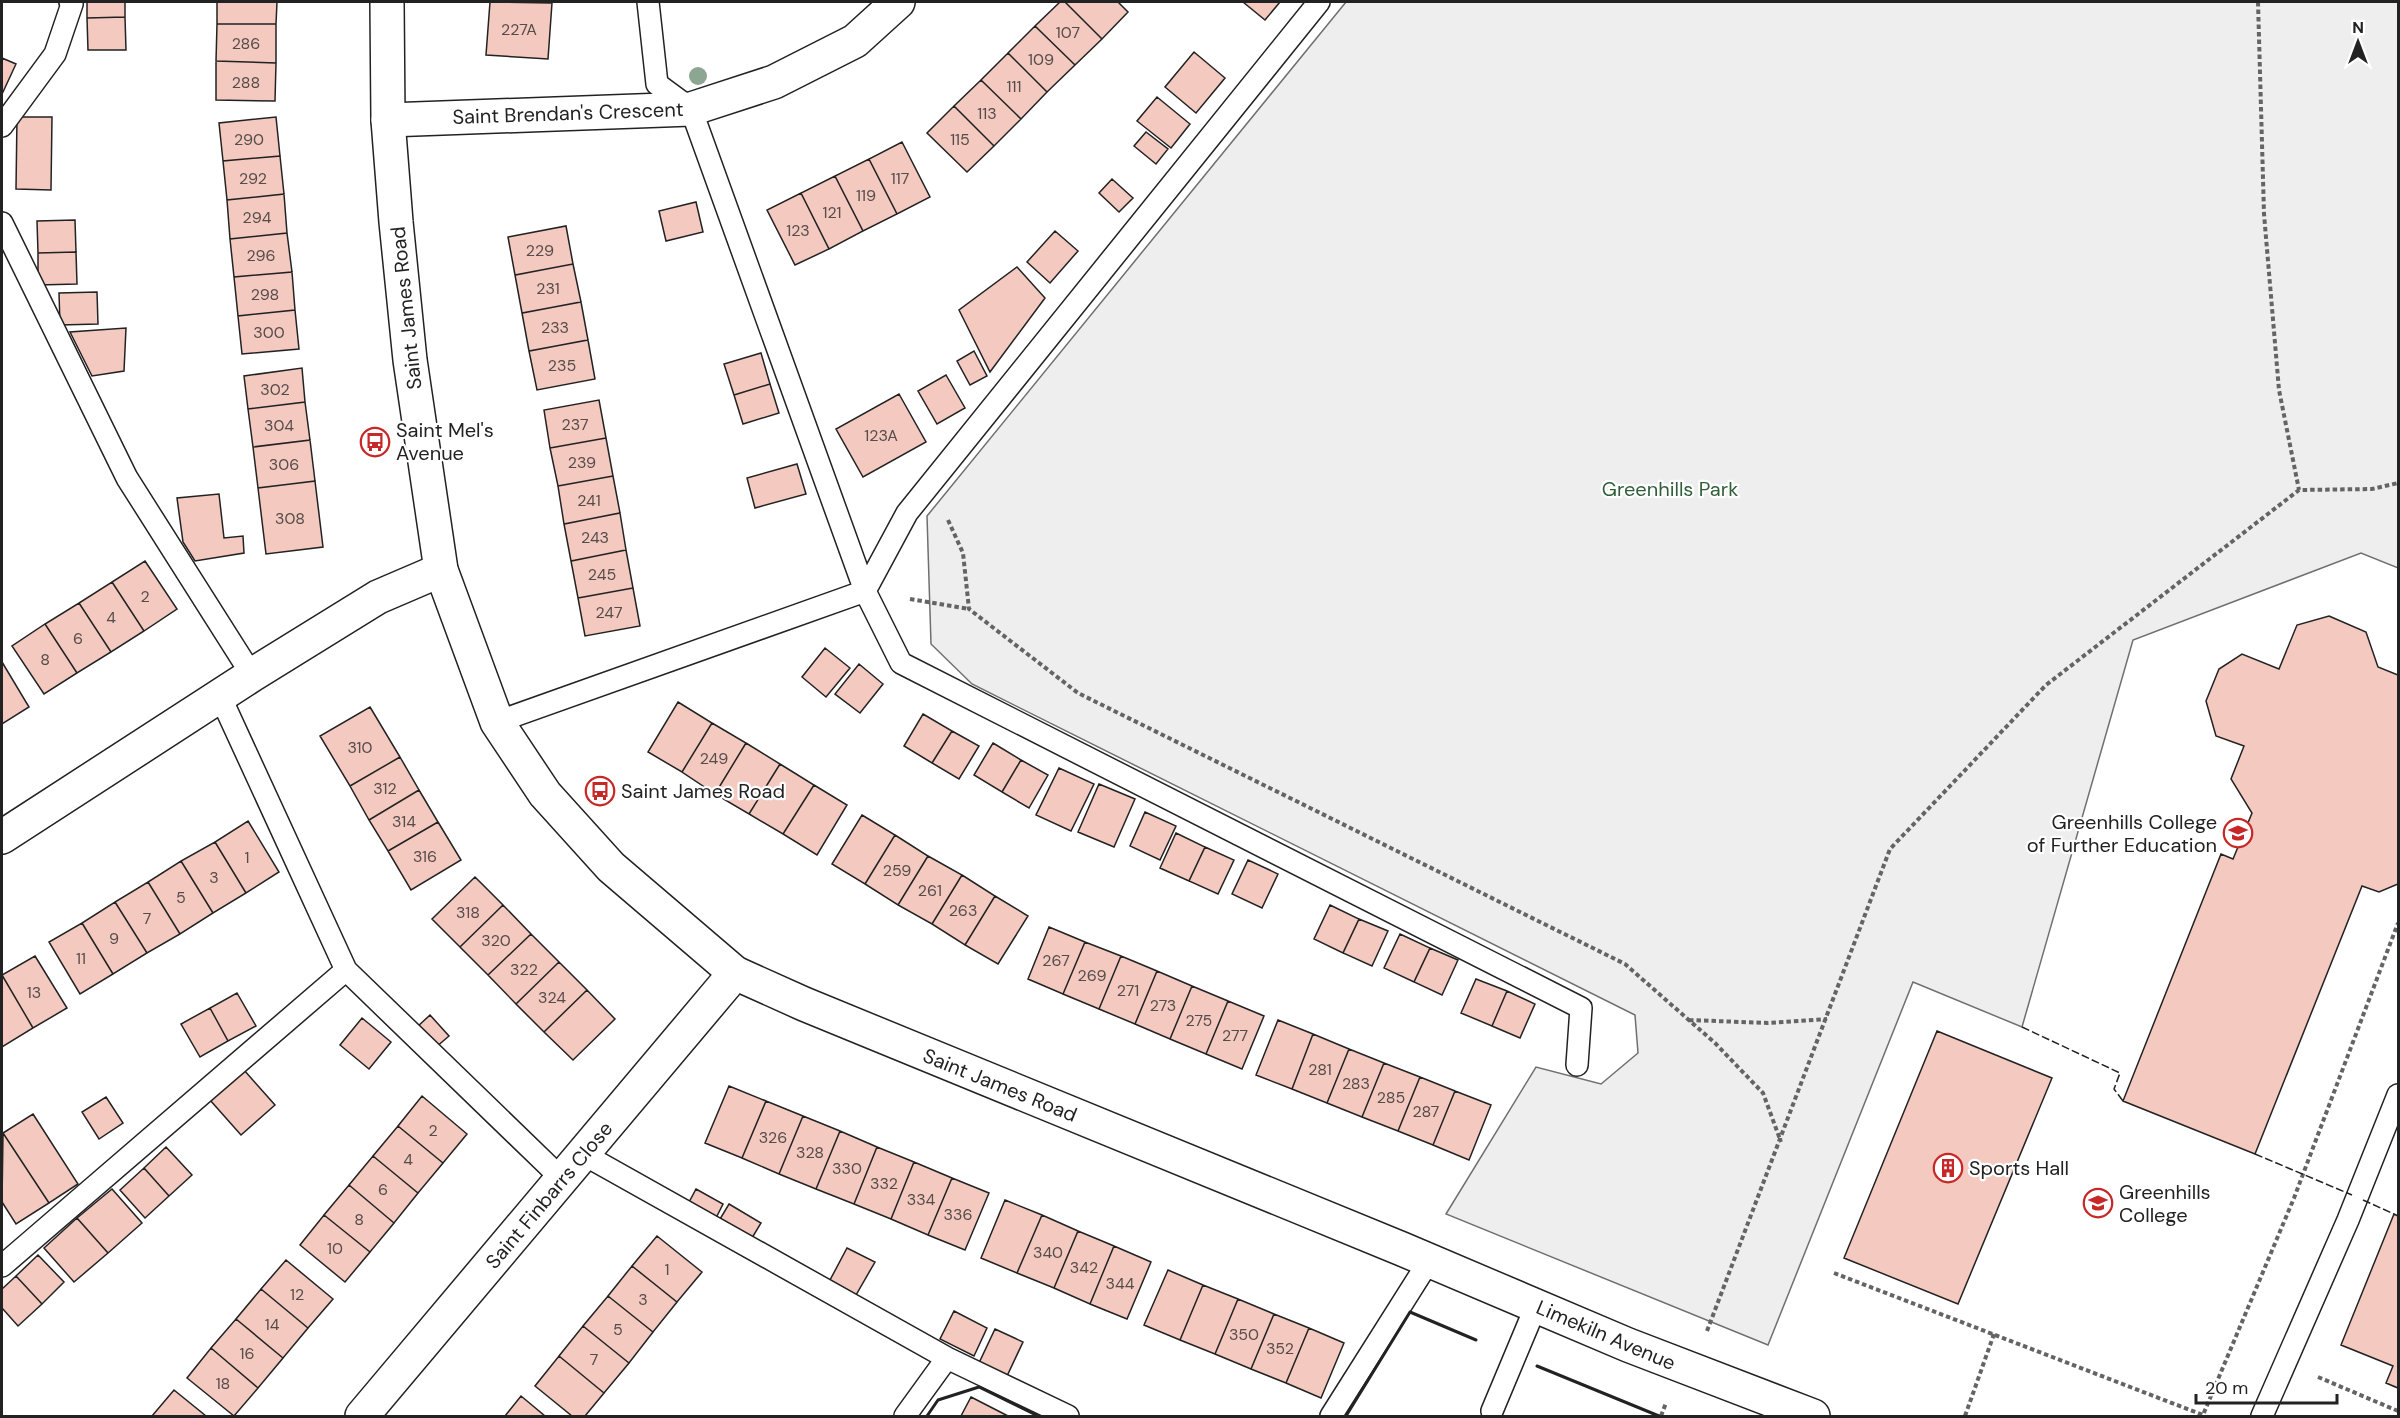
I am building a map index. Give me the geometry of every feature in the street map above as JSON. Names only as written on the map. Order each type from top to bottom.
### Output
[{"type":"street","name":"Saint James Road","points":[[387,2],[388,120],[410,360],[441,570],[497,722],[545,794],[611,867],[735,973],[804,1005],[1415,1255]]},
{"type":"street","name":"Saint Brendan's Crescent","points":[[388,120],[691,110],[774,82],[855,41],[898,2]]},
{"type":"street","points":[[2,837],[252,675],[378,597],[441,570]]},
{"type":"street","name":"Saint Finbarrs Close","points":[[362,1416],[735,973]]},
{"type":"street","name":"Limekiln Avenue","points":[[1415,1255],[1660,1358],[1813,1416]]},
{"type":"lane","points":[[2,126],[55,54],[72,4],[70,2]]},
{"type":"lane","points":[[648,2],[657,84],[691,110],[865,591],[901,663],[1581,1008],[1577,1065]]},
{"type":"lane","points":[[497,722],[865,591],[907,513],[923,492],[1319,2]]},
{"type":"lane","points":[[2,223],[127,478],[252,675]]},
{"type":"lane","points":[[220,696],[346,970],[562,1179]]},
{"type":"lane","points":[[2,1266],[346,970]]},
{"type":"lane","points":[[2262,1416],[2348,1220],[2398,1095]]},
{"type":"lane","points":[[583,1154],[947,1358],[1068,1416]]},
{"type":"lane","points":[[1331,1416],[1415,1255]]},
{"type":"lane","points":[[1492,1411],[1536,1306]]},
{"type":"lane","points":[[905,1416],[947,1358]]},
{"type":"path","points":[[2258,2],[2266,238],[2279,390],[2299,490]]},
{"type":"path","points":[[1705,1337],[1781,1142],[1890,849],[2046,685],[2299,490],[2372,489],[2398,483]]},
{"type":"path","points":[[923,492],[939,501],[959,544],[966,573],[969,609]]},
{"type":"path","points":[[865,591],[969,609],[1078,693],[1625,964],[1714,1043],[1763,1094],[1781,1142]]},
{"type":"path","points":[[1834,1273],[2203,1415],[2294,1198],[2398,923]]},
{"type":"path","points":[[1689,1020],[1768,1023],[1827,1019]]},
{"type":"path","points":[[1965,1416],[1994,1334]]},
{"type":"path","points":[[2322,1366],[2318,1377],[2398,1411]]},
{"type":"path","points":[[1661,1416],[1667,1402]]},
{"type":"green space","name":"Greenhills Park","points":[[1346,2],[2398,2],[2398,568],[2361,553],[2133,640],[2022,1027],[1913,982],[1768,1345],[1446,1214],[1536,1067],[1601,1084],[1638,1053],[1635,1015],[972,684],[931,644],[927,516]]},
{"type":"building","points":[[87,2],[125,2],[125,17],[87,18]]},
{"type":"building","points":[[217,2],[277,2],[276,24],[217,24]]},
{"type":"building","points":[[490,2],[552,3],[548,59],[486,55]]},
{"type":"building","points":[[1060,2],[1065,2],[1102,39],[1075,65],[1035,26]]},
{"type":"building","points":[[1065,2],[1118,2],[1128,12],[1102,39]]},
{"type":"building","points":[[1243,2],[1280,2],[1265,20]]},
{"type":"building","points":[[125,17],[126,50],[88,50],[87,18]]},
{"type":"building","points":[[217,24],[276,24],[276,63],[216,61]]},
{"type":"building","points":[[1035,26],[1075,65],[1047,92],[1008,53]]},
{"type":"building","points":[[1194,52],[1225,78],[1196,113],[1165,87]]},
{"type":"building","points":[[1008,53],[1047,92],[1021,119],[981,80]]},
{"type":"building","points":[[2,58],[16,64],[3,92],[2,91]]},
{"type":"building","points":[[216,61],[276,63],[275,101],[216,100]]},
{"type":"building","points":[[981,80],[1021,119],[994,146],[954,106]]},
{"type":"building","points":[[1157,97],[1190,124],[1171,148],[1137,121]]},
{"type":"building","points":[[954,106],[994,146],[967,172],[927,133]]},
{"type":"building","points":[[17,117],[52,117],[51,190],[16,189]]},
{"type":"building","points":[[276,117],[280,156],[223,161],[219,123]]},
{"type":"building","points":[[1146,132],[1168,149],[1156,164],[1134,146]]},
{"type":"building","points":[[902,142],[930,197],[897,214],[869,159]]},
{"type":"building","points":[[280,156],[284,194],[227,200],[223,161]]},
{"type":"building","points":[[869,159],[897,214],[863,231],[835,176]]},
{"type":"building","points":[[835,176],[863,231],[829,249],[801,193]]},
{"type":"building","points":[[1112,179],[1133,198],[1119,212],[1099,193]]},
{"type":"building","points":[[801,193],[829,249],[795,265],[767,210]]},
{"type":"building","points":[[284,194],[287,233],[230,239],[227,200]]},
{"type":"building","points":[[696,202],[703,232],[666,241],[659,211]]},
{"type":"building","points":[[75,220],[76,252],[38,253],[37,221]]},
{"type":"building","points":[[566,226],[573,264],[515,275],[508,237]]},
{"type":"building","points":[[1055,231],[1078,251],[1050,283],[1027,262]]},
{"type":"building","points":[[287,233],[292,272],[234,277],[230,239]]},
{"type":"building","points":[[76,252],[77,284],[38,285],[38,253]]},
{"type":"building","points":[[573,264],[581,302],[522,313],[515,275]]},
{"type":"building","points":[[1017,267],[1045,298],[990,372],[959,310]]},
{"type":"building","points":[[292,272],[295,310],[238,316],[234,277]]},
{"type":"building","points":[[97,292],[98,324],[60,325],[59,293]]},
{"type":"building","points":[[581,302],[588,340],[529,351],[522,313]]},
{"type":"building","points":[[295,310],[299,349],[242,354],[238,316]]},
{"type":"building","points":[[126,328],[124,371],[92,376],[70,332]]},
{"type":"building","points":[[588,340],[595,379],[537,390],[529,351]]},
{"type":"building","points":[[974,351],[987,376],[970,385],[957,361]]},
{"type":"building","points":[[761,353],[770,384],[734,395],[724,364]]},
{"type":"building","points":[[302,368],[305,402],[248,409],[244,376]]},
{"type":"building","points":[[946,375],[965,408],[937,424],[918,391]]},
{"type":"building","points":[[770,384],[779,413],[743,424],[734,395]]},
{"type":"building","points":[[899,394],[926,442],[863,477],[836,429]]},
{"type":"building","points":[[599,400],[606,438],[550,448],[544,410]]},
{"type":"building","points":[[305,402],[310,440],[253,447],[248,409]]},
{"type":"building","points":[[606,438],[613,476],[558,486],[550,448]]},
{"type":"building","points":[[310,440],[315,481],[258,488],[253,447]]},
{"type":"building","points":[[797,464],[806,494],[755,508],[747,478]]},
{"type":"building","points":[[613,476],[620,513],[564,524],[558,486]]},
{"type":"building","points":[[315,481],[323,547],[266,554],[258,488]]},
{"type":"building","points":[[219,494],[224,538],[243,536],[244,553],[195,561],[183,542],[177,498]]},
{"type":"building","points":[[620,513],[626,550],[571,561],[564,524]]},
{"type":"building","points":[[626,550],[633,588],[578,598],[571,561]]},
{"type":"building","points":[[145,561],[177,609],[144,631],[112,582]]},
{"type":"building","points":[[112,582],[144,631],[111,652],[79,603]]},
{"type":"building","points":[[633,588],[640,626],[585,636],[578,598]]},
{"type":"building","points":[[79,603],[111,652],[77,673],[45,624]]},
{"type":"building","points":[[2329,616],[2366,632],[2378,667],[2398,675],[2398,884],[2379,892],[2362,886],[2255,1154],[2123,1101],[2221,854],[2233,859],[2252,813],[2231,779],[2244,746],[2216,736],[2206,701],[2219,669],[2242,654],[2279,669],[2297,625]]},
{"type":"building","points":[[45,624],[77,673],[44,694],[12,646]]},
{"type":"building","points":[[825,648],[850,668],[826,697],[802,677]]},
{"type":"building","points":[[2,662],[29,707],[2,724]]},
{"type":"building","points":[[859,664],[883,684],[860,713],[835,694]]},
{"type":"building","points":[[678,702],[712,723],[682,772],[648,752]]},
{"type":"building","points":[[370,707],[400,757],[350,786],[320,736]]},
{"type":"building","points":[[923,714],[952,731],[932,763],[904,746]]},
{"type":"building","points":[[712,723],[746,743],[715,794],[682,772]]},
{"type":"building","points":[[952,731],[979,746],[959,779],[932,763]]},
{"type":"building","points":[[746,743],[780,764],[749,814],[715,794]]},
{"type":"building","points":[[993,743],[1021,760],[1002,792],[974,775]]},
{"type":"building","points":[[400,757],[419,790],[369,820],[350,786]]},
{"type":"building","points":[[1021,760],[1048,775],[1029,808],[1002,792]]},
{"type":"building","points":[[780,764],[814,785],[783,834],[749,814]]},
{"type":"building","points":[[1059,768],[1094,784],[1071,831],[1036,815]]},
{"type":"building","points":[[1099,784],[1135,799],[1114,847],[1078,832]]},
{"type":"building","points":[[814,785],[847,805],[817,855],[783,834]]},
{"type":"building","points":[[419,790],[438,822],[388,851],[369,820]]},
{"type":"building","points":[[1145,812],[1176,826],[1160,860],[1130,846]]},
{"type":"building","points":[[862,815],[895,835],[865,884],[832,864]]},
{"type":"building","points":[[248,821],[279,872],[246,893],[215,842]]},
{"type":"building","points":[[438,822],[461,860],[411,890],[388,851]]},
{"type":"building","points":[[1176,833],[1205,847],[1189,881],[1160,868]]},
{"type":"building","points":[[895,835],[928,856],[898,905],[865,884]]},
{"type":"building","points":[[215,842],[246,893],[213,913],[181,861]]},
{"type":"building","points":[[1205,847],[1234,860],[1218,894],[1189,881]]},
{"type":"building","points":[[928,856],[962,875],[932,924],[898,905]]},
{"type":"building","points":[[1248,860],[1278,874],[1262,908],[1232,894]]},
{"type":"building","points":[[181,861],[213,913],[180,934],[148,882]]},
{"type":"building","points":[[962,875],[995,896],[965,945],[932,924]]},
{"type":"building","points":[[475,877],[503,905],[460,947],[432,919]]},
{"type":"building","points":[[148,882],[180,934],[147,953],[115,902]]},
{"type":"building","points":[[995,896],[1028,916],[998,964],[965,945]]},
{"type":"building","points":[[115,902],[147,953],[113,974],[82,923]]},
{"type":"building","points":[[503,905],[531,934],[488,975],[460,947]]},
{"type":"building","points":[[1330,905],[1359,919],[1343,953],[1314,939]]},
{"type":"building","points":[[1359,919],[1388,931],[1372,966],[1343,953]]},
{"type":"building","points":[[82,923],[113,974],[80,994],[49,942]]},
{"type":"building","points":[[1049,927],[1085,942],[1063,994],[1028,979]]},
{"type":"building","points":[[531,934],[559,962],[516,1004],[488,975]]},
{"type":"building","points":[[1400,934],[1430,948],[1414,982],[1384,968]]},
{"type":"building","points":[[1085,942],[1121,956],[1099,1009],[1063,994]]},
{"type":"building","points":[[1430,948],[1458,960],[1442,995],[1414,982]]},
{"type":"building","points":[[35,956],[67,1008],[33,1028],[2,975]]},
{"type":"building","points":[[1121,956],[1157,971],[1135,1024],[1099,1009]]},
{"type":"building","points":[[559,962],[587,990],[544,1032],[516,1004]]},
{"type":"building","points":[[1157,971],[1192,986],[1170,1039],[1135,1024]]},
{"type":"building","points":[[2,975],[33,1028],[2,1047]]},
{"type":"building","points":[[1476,979],[1507,991],[1492,1026],[1461,1013]]},
{"type":"building","points":[[1192,986],[1228,1001],[1206,1054],[1170,1039]]},
{"type":"building","points":[[587,990],[615,1019],[573,1060],[544,1032]]},
{"type":"building","points":[[1507,991],[1535,1004],[1520,1038],[1492,1026]]},
{"type":"building","points":[[237,993],[256,1026],[228,1041],[210,1008]]},
{"type":"building","points":[[1228,1001],[1264,1016],[1242,1069],[1206,1054]]},
{"type":"building","points":[[210,1008],[228,1041],[200,1057],[181,1024]]},
{"type":"building","points":[[430,1015],[449,1036],[435,1048],[417,1027]]},
{"type":"building","points":[[362,1018],[391,1042],[369,1069],[340,1045]]},
{"type":"building","points":[[1278,1020],[1313,1034],[1292,1089],[1256,1075]]},
{"type":"building","name":"Sports Hall","points":[[1937,1031],[2052,1078],[1958,1304],[1844,1258]]},
{"type":"building","points":[[1313,1034],[1349,1049],[1327,1103],[1292,1089]]},
{"type":"building","points":[[1349,1049],[1384,1063],[1362,1117],[1327,1103]]},
{"type":"building","points":[[1384,1063],[1420,1077],[1398,1131],[1362,1117]]},
{"type":"building","points":[[244,1070],[275,1105],[241,1135],[210,1100]]},
{"type":"building","points":[[1420,1077],[1455,1091],[1433,1145],[1398,1131]]},
{"type":"building","points":[[729,1086],[766,1101],[742,1158],[705,1143]]},
{"type":"building","points":[[1455,1091],[1491,1105],[1469,1160],[1433,1145]]},
{"type":"building","points":[[422,1096],[467,1134],[443,1163],[398,1126]]},
{"type":"building","points":[[106,1097],[123,1123],[99,1139],[82,1112]]},
{"type":"building","points":[[766,1101],[803,1116],[779,1174],[742,1158]]},
{"type":"building","points":[[33,1114],[78,1184],[49,1203],[3,1133]]},
{"type":"building","points":[[803,1116],[840,1131],[816,1189],[779,1174]]},
{"type":"building","points":[[398,1126],[443,1163],[418,1193],[373,1156]]},
{"type":"building","points":[[840,1131],[877,1147],[854,1204],[816,1189]]},
{"type":"building","points":[[3,1133],[49,1203],[16,1224],[2,1202]]},
{"type":"building","points":[[166,1147],[192,1175],[169,1196],[144,1168]]},
{"type":"building","points":[[877,1147],[914,1162],[891,1219],[854,1204]]},
{"type":"building","points":[[373,1156],[418,1193],[394,1223],[349,1185]]},
{"type":"building","points":[[914,1162],[952,1178],[928,1235],[891,1219]]},
{"type":"building","points":[[144,1168],[169,1196],[145,1218],[120,1190]]},
{"type":"building","points":[[952,1178],[989,1193],[965,1250],[928,1235]]},
{"type":"building","points":[[349,1185],[394,1223],[370,1252],[324,1215]]},
{"type":"building","points":[[112,1189],[142,1223],[108,1253],[77,1218]]},
{"type":"building","points":[[696,1189],[723,1204],[714,1222],[687,1206]]},
{"type":"building","points":[[1005,1200],[1042,1215],[1017,1273],[981,1258]]},
{"type":"building","points":[[729,1204],[761,1223],[749,1243],[717,1224]]},
{"type":"building","points":[[2394,1214],[2398,1216],[2398,1388],[2386,1383],[2393,1366],[2341,1345]]},
{"type":"building","points":[[324,1215],[370,1252],[345,1282],[300,1245]]},
{"type":"building","points":[[1042,1215],[1078,1231],[1054,1288],[1017,1273]]},
{"type":"building","points":[[77,1218],[108,1253],[74,1282],[44,1248]]},
{"type":"building","points":[[1078,1231],[1114,1246],[1090,1304],[1054,1288]]},
{"type":"building","points":[[657,1236],[702,1272],[677,1302],[632,1266]]},
{"type":"building","points":[[1114,1246],[1151,1262],[1127,1319],[1090,1304]]},
{"type":"building","points":[[847,1248],[875,1262],[856,1295],[830,1280]]},
{"type":"building","points":[[38,1255],[64,1282],[42,1304],[16,1276]]},
{"type":"building","points":[[286,1260],[333,1299],[308,1328],[261,1289]]},
{"type":"building","points":[[632,1266],[677,1302],[653,1332],[608,1296]]},
{"type":"building","points":[[1168,1270],[1203,1285],[1180,1340],[1144,1325]]},
{"type":"building","points":[[16,1276],[42,1304],[18,1326],[2,1308],[2,1289]]},
{"type":"building","points":[[1203,1285],[1238,1299],[1215,1354],[1180,1340]]},
{"type":"building","points":[[261,1289],[308,1328],[283,1358],[236,1319]]},
{"type":"building","points":[[608,1296],[653,1332],[629,1363],[583,1326]]},
{"type":"building","points":[[1238,1299],[1274,1314],[1251,1369],[1215,1354]]},
{"type":"building","points":[[954,1311],[987,1328],[974,1356],[940,1339]]},
{"type":"building","points":[[1274,1314],[1309,1328],[1286,1383],[1251,1369]]},
{"type":"building","points":[[236,1319],[283,1358],[258,1388],[211,1348]]},
{"type":"building","points":[[583,1326],[629,1363],[604,1393],[559,1356]]},
{"type":"building","points":[[1309,1328],[1344,1343],[1321,1398],[1286,1383]]},
{"type":"building","points":[[995,1329],[1023,1342],[1007,1376],[979,1363]]},
{"type":"building","points":[[211,1348],[258,1388],[234,1416],[187,1378]]},
{"type":"building","points":[[559,1356],[604,1393],[585,1416],[572,1416],[535,1386]]},
{"type":"building","points":[[174,1390],[206,1416],[152,1416]]},
{"type":"building","points":[[521,1396],[545,1416],[505,1416]]},
{"type":"building","points":[[971,1397],[1008,1416],[961,1416]]},
{"type":"fence","points":[[2022,1027],[2120,1073],[2114,1089],[2123,1101]]},
{"type":"fence","points":[[2255,1154],[2352,1195]]},
{"type":"fence","points":[[2363,1200],[2394,1214]]},
{"type":"wall","points":[[1346,1416],[1410,1312],[1476,1340]]},
{"type":"wall","points":[[1537,1366],[1659,1416]]},
{"type":"wall","points":[[927,1416],[938,1400],[979,1387],[1038,1416]]},
{"type":"place","name":"Saint Mel's Avenue","points":[[375,442]]},
{"type":"place","name":"Saint James Road","points":[[600,791]]},
{"type":"place","name":"Greenhills College of Further Education","points":[[2238,833]]},
{"type":"place","name":"Sports Hall","points":[[1948,1168]]},
{"type":"place","name":"Greenhills College","points":[[2098,1203]]}]
